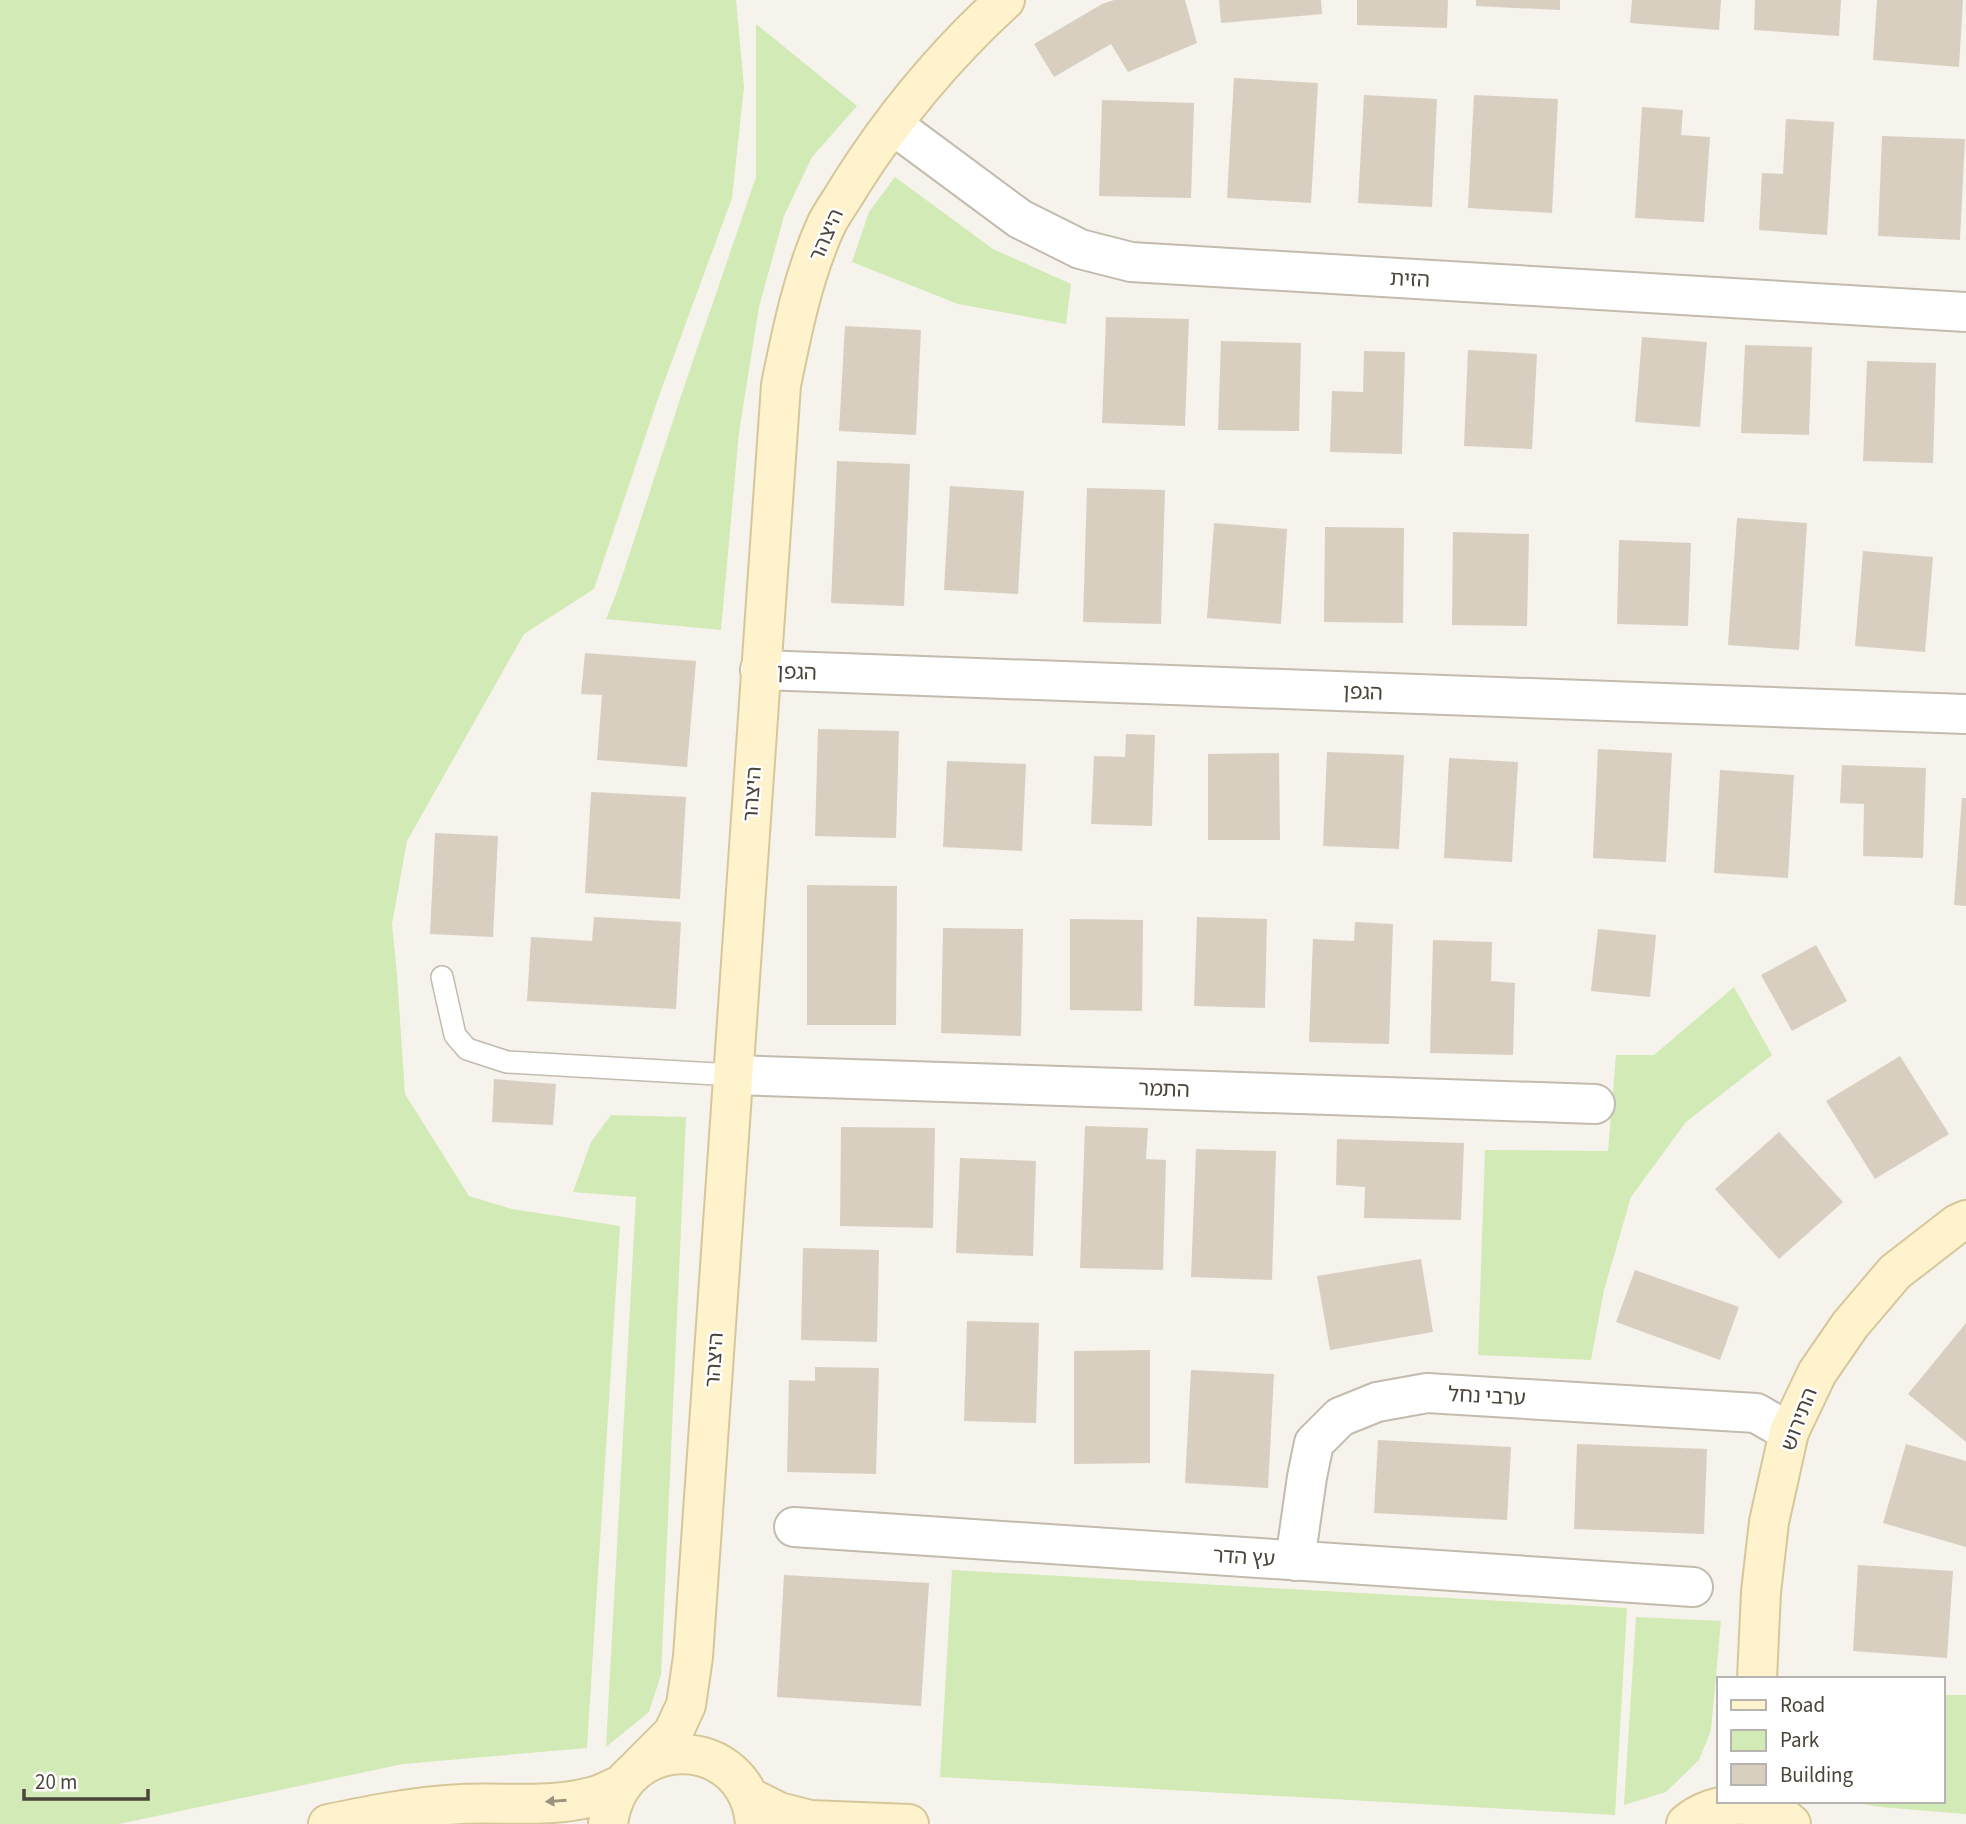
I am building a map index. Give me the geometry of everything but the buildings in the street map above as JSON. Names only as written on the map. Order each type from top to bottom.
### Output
[{"type":"street","name":"היצהר","points":[[630,1776],[673,1732],[686,1705],[693,1657],[781,385],[799,299],[827,225],[867,159],[936,70],[970,32],[1005,0]]},
{"type":"street","name":"הזית","points":[[893,125],[1020,219],[1080,249],[1130,262],[1966,312]]},
{"type":"street","name":"הגפן","points":[[760,670],[1966,714]]},
{"type":"street","name":"התמר","points":[[733,1075],[1595,1104]]},
{"type":"street","name":"התירוש","points":[[1757,1677],[1761,1592],[1769,1522],[1789,1432],[1817,1373],[1850,1325],[1895,1272],[1966,1220]]},
{"type":"street","name":"ערבי נחל","points":[[1295,1561],[1314,1443],[1340,1417],[1377,1402],[1427,1393],[1756,1413],[1789,1432]]},
{"type":"street","name":"עץ הדר","points":[[794,1527],[1693,1587]]},
{"type":"street","name":"היצהר","points":[[693,1657],[701,1713],[747,1800]]},
{"type":"street","points":[[328,1824],[385,1812],[462,1804],[514,1804],[592,1797],[661,1756],[685,1754],[705,1757],[723,1766],[747,1800],[779,1812],[810,1820],[909,1824]]},
{"type":"street","points":[[608,1824],[611,1807],[630,1776]]},
{"type":"street","points":[[1698,1815],[1732,1805],[1760,1807],[1784,1815]]},
{"type":"lane","points":[[442,977],[455,1035],[467,1049],[508,1062],[733,1075]]},
{"type":"green space","points":[[0,0],[736,0],[744,87],[732,198],[659,396],[594,589],[524,634],[407,841],[392,924],[405,1094],[469,1196],[512,1209],[620,1226],[587,1748],[403,1764],[119,1824],[0,1824]]},
{"type":"green space","points":[[756,24],[857,106],[812,157],[784,216],[759,307],[739,432],[721,630],[606,619],[756,177]]},
{"type":"green space","points":[[895,177],[993,249],[1071,284],[1066,324],[958,304],[852,262],[869,212]]},
{"type":"green space","points":[[1734,987],[1772,1055],[1686,1122],[1631,1197],[1604,1290],[1591,1360],[1478,1355],[1485,1150],[1608,1151],[1616,1055],[1654,1055]]},
{"type":"green space","points":[[611,1115],[686,1117],[661,1675],[649,1712],[606,1747],[636,1197],[573,1192],[591,1142]]},
{"type":"green space","points":[[952,1570],[1627,1608],[1615,1815],[940,1777]]},
{"type":"green space","points":[[1636,1617],[1721,1621],[1711,1730],[1699,1760],[1666,1792],[1624,1805]]},
{"type":"green space","points":[[1945,1695],[1966,1695],[1966,1814],[1857,1803],[1945,1803]]}]
